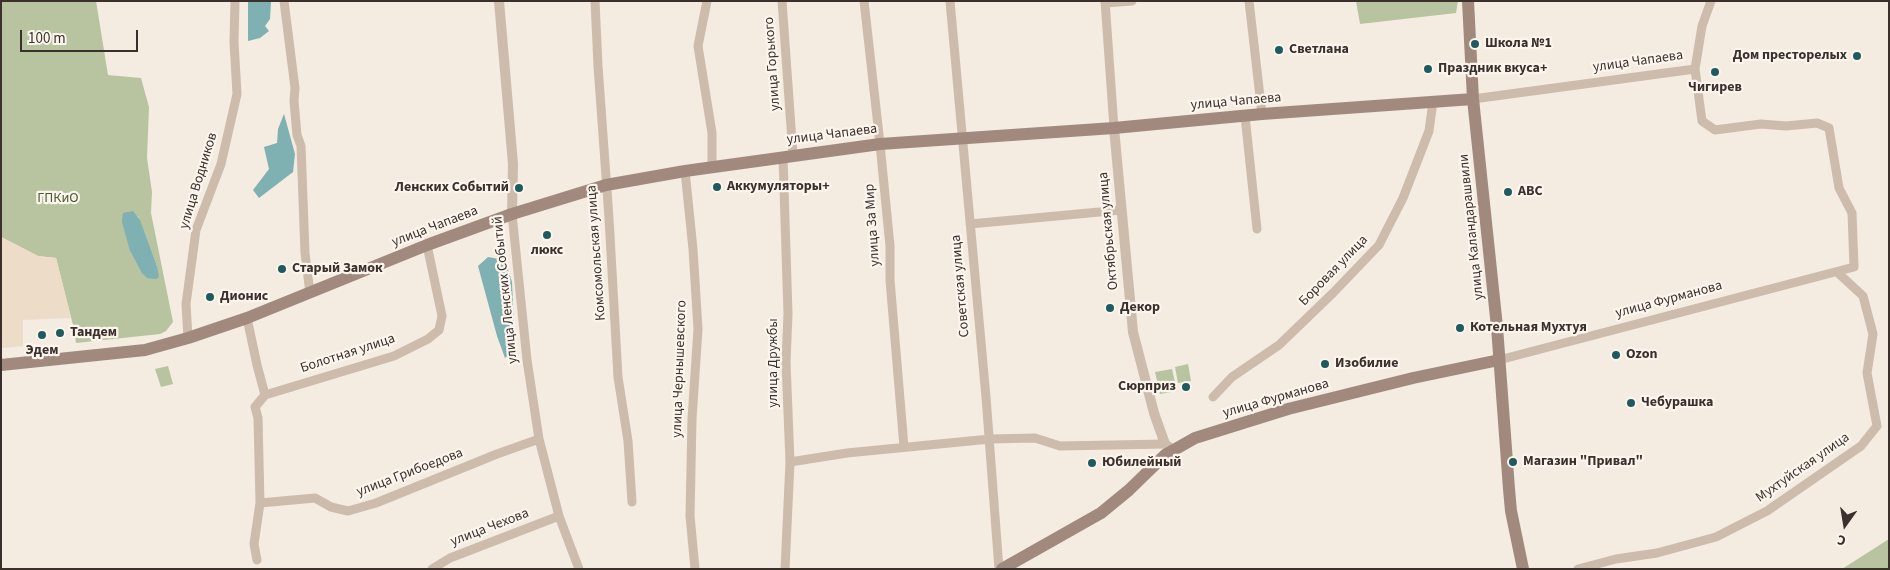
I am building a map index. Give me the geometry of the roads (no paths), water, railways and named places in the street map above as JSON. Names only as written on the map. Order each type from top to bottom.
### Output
[{"type":"main road","name":"улица Каландарашвили","points":[[1468,1],[1473,99],[1499,360],[1511,511],[1523,569]]},
{"type":"main road","name":"улица Чапаева","points":[[1,365],[145,350],[188,338],[247,318],[427,245],[512,214],[606,185],[685,171],[880,144],[1114,128],[1262,114],[1473,99]]},
{"type":"main road","name":"улица Фурманова","points":[[1000,569],[1101,513],[1169,447],[1288,409],[1413,378],[1499,360]]},
{"type":"street","name":"улица Водников","points":[[188,338],[186,304],[196,230],[221,164],[237,94],[234,42],[236,1]]},
{"type":"street","points":[[284,1],[295,88],[294,101],[297,135],[302,146],[305,253],[310,293]]},
{"type":"street","name":"улица Ленских Событий","points":[[499,1],[513,164],[512,214],[527,360],[539,439],[559,516],[579,569]]},
{"type":"street","name":"Комсомольская улица","points":[[595,1],[618,377],[628,441],[632,502]]},
{"type":"street","points":[[707,1],[698,46],[712,133],[712,167]]},
{"type":"street","name":"улица Горького","points":[[782,1],[788,156]]},
{"type":"street","name":"улица За Мир","points":[[864,1],[890,246],[890,280],[904,447]]},
{"type":"street","name":"Советская улица","points":[[950,1],[1000,569]]},
{"type":"street","points":[[1105,2],[1132,1]]},
{"type":"street","points":[[1250,1],[1262,114]]},
{"type":"street","points":[[1694,69],[1702,26],[1711,1]]},
{"type":"street","name":"Октябрьская улица","points":[[1105,2],[1120,210],[1133,332],[1154,413],[1169,447]]},
{"type":"street","name":"улица Чапаева","points":[[1473,99],[1694,69]]},
{"type":"street","name":"улица Фурманова","points":[[1499,360],[1854,267],[1852,213],[1839,188],[1829,128],[1817,123],[1786,126],[1761,124],[1715,130],[1702,121],[1694,69]]},
{"type":"street","name":"Боровая улица","points":[[1214,397],[1232,377],[1279,345],[1379,245],[1403,198],[1429,131],[1433,102]]},
{"type":"street","points":[[1246,116],[1257,229]]},
{"type":"street","name":"улица Дружбы","points":[[785,569],[790,462],[786,362],[788,314],[788,156]]},
{"type":"street","name":"улица Чернышевского","points":[[685,171],[693,249],[698,328],[692,418],[690,516],[695,569]]},
{"type":"street","points":[[970,224],[1120,210]]},
{"type":"street","name":"Болотная улица","points":[[266,395],[394,356],[428,339],[439,330],[442,316],[427,245]]},
{"type":"street","name":"Мухтуйская улица","points":[[1578,569],[1616,559],[1657,553],[1716,537],[1767,511],[1860,446],[1877,426],[1867,373],[1873,334],[1863,296],[1837,272]]},
{"type":"street","points":[[247,318],[257,366],[266,395],[255,407],[258,418],[260,503],[254,544],[257,560]]},
{"type":"street","points":[[790,462],[904,447],[990,439],[1034,438],[1060,446],[1169,447]]},
{"type":"street","name":"улица Грибоедова","points":[[260,503],[315,498],[331,507],[348,511],[376,503],[539,439]]},
{"type":"street","name":"улица Чехова","points":[[432,569],[450,558],[559,516]]},
{"type":"water","points":[[248,1],[271,2],[270,19],[265,26],[269,31],[260,38],[248,41]]},
{"type":"water","points":[[284,114],[295,154],[293,172],[259,198],[253,190],[269,169],[264,147],[277,143],[278,129]]},
{"type":"water","points":[[133,211],[140,220],[157,266],[159,277],[156,279],[147,278],[141,272],[130,251],[122,222],[123,213]]},
{"type":"water","points":[[488,257],[505,260],[512,282],[515,349],[505,358],[478,266]]},
{"type":"place","name":"Школа №1","points":[[1475,44]]},
{"type":"place","name":"Светлана","points":[[1279,50]]},
{"type":"place","name":"Дом престорелых","points":[[1857,56]]},
{"type":"place","name":"Праздник вкуса+","points":[[1428,69]]},
{"type":"place","name":"Чигирев","points":[[1715,72]]},
{"type":"place","name":"Аккумуляторы+","points":[[717,187]]},
{"type":"place","name":"Ленских Событий","points":[[519,188]]},
{"type":"place","name":"ABC","points":[[1508,192]]},
{"type":"place","name":"люкс","points":[[547,235]]},
{"type":"place","name":"Старый Замок","points":[[282,269]]},
{"type":"place","name":"Дионис","points":[[210,297]]},
{"type":"place","name":"Декор","points":[[1110,308]]},
{"type":"place","name":"Котельная Мухтуя","points":[[1460,328]]},
{"type":"place","name":"Тандем","points":[[60,333]]},
{"type":"place","name":"Эдем","points":[[42,335]]},
{"type":"place","name":"Ozon","points":[[1616,355]]},
{"type":"place","name":"Изобилие","points":[[1325,364]]},
{"type":"place","name":"Сюрприз","points":[[1186,387]]},
{"type":"place","name":"Чебурашка","points":[[1631,403]]},
{"type":"place","name":"Магазин \"Привал\"","points":[[1513,462]]},
{"type":"place","name":"Юбилейный","points":[[1092,463]]},
{"type":"park label","name":"ГПКиО","points":[[58,199]]}]
